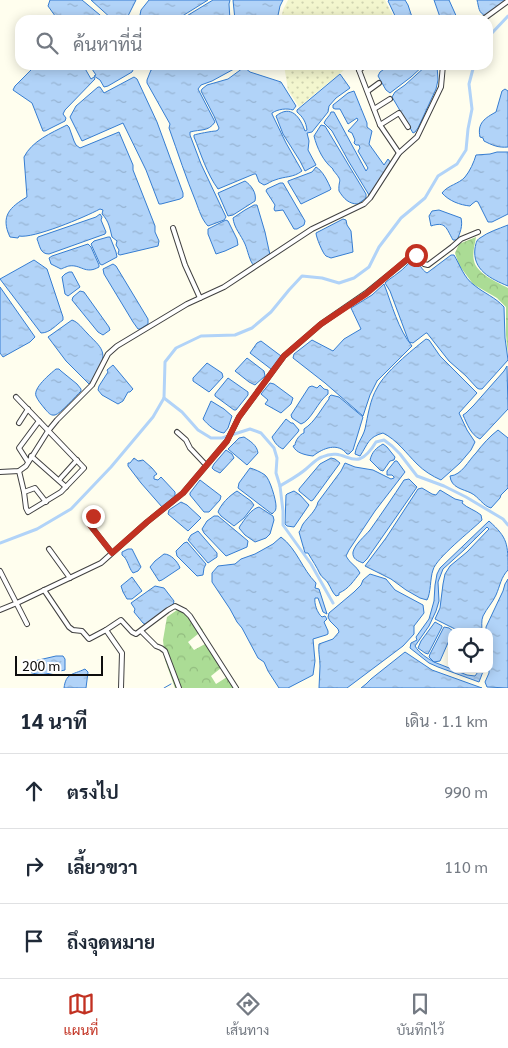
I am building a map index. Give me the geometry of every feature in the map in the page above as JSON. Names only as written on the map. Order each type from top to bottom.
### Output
[{"type":"street","points":[[489,15],[508,1]]},
{"type":"street","points":[[359,70],[380,125],[399,153]]},
{"type":"street","points":[[0,472],[19,471],[26,466],[48,431],[92,385],[108,354],[117,346],[187,304],[224,287],[312,229],[364,204],[370,198],[399,153],[418,137],[441,87],[443,70]]},
{"type":"street","points":[[368,91],[379,83]]},
{"type":"street","points":[[374,109],[390,98]]},
{"type":"street","points":[[380,125],[399,113],[408,127]]},
{"type":"street","points":[[173,228],[185,265],[200,298]]},
{"type":"street","points":[[0,610],[101,563],[183,493],[227,441],[239,417],[284,356],[321,324],[366,294],[412,255],[416,255],[424,264],[428,265],[461,239],[478,232]]},
{"type":"street","points":[[16,397],[83,467],[83,470],[62,492],[27,512],[19,471]]},
{"type":"street","points":[[19,423],[28,410]]},
{"type":"street","points":[[28,462],[19,448],[38,421]]},
{"type":"street","points":[[177,432],[206,465]]},
{"type":"street","points":[[31,456],[66,487]]},
{"type":"street","points":[[59,480],[77,460]]},
{"type":"street","points":[[24,492],[36,488],[46,502]]},
{"type":"street","points":[[93,516],[90,525],[112,553]]},
{"type":"street","points":[[49,549],[70,578]]},
{"type":"street","points":[[0,572],[28,624]]},
{"type":"street","points":[[44,590],[70,627],[73,630],[82,631],[88,639],[121,620],[134,634],[175,606],[186,611],[236,688]]},
{"type":"street","points":[[106,630],[122,653],[122,688]]},
{"type":"street","points":[[141,631],[164,651],[179,688]]},
{"type":"green space","points":[[288,0],[385,0],[392,15],[282,15]]},
{"type":"green space","points":[[285,70],[344,70],[299,107],[288,90]]},
{"type":"green space","points":[[476,237],[473,255],[476,266],[488,277],[508,288],[508,354],[506,307],[497,298],[473,284],[459,265],[455,253],[459,244]]},
{"type":"green space","points":[[177,610],[189,611],[203,630],[188,642],[194,650],[205,644],[221,668],[211,676],[216,684],[227,677],[234,688],[175,688],[165,660],[163,640],[167,617]]},
{"type":"water","points":[[50,0],[82,0],[100,15],[54,15],[48,6]]},
{"type":"water","points":[[91,0],[136,0],[128,15],[108,15]]},
{"type":"water","points":[[149,0],[208,0],[184,15],[140,15],[141,10]]},
{"type":"water","points":[[213,0],[230,0],[230,15],[188,15]]},
{"type":"water","points":[[233,0],[283,0],[278,15],[234,15]]},
{"type":"water","points":[[405,0],[411,15],[395,15],[388,1]]},
{"type":"water","points":[[434,0],[449,0],[456,15],[439,15]]},
{"type":"water","points":[[477,0],[507,0],[487,15],[483,15]]},
{"type":"water","points":[[31,70],[86,70],[91,79],[94,77],[95,79],[65,110],[63,114],[66,118],[65,121],[45,131],[43,131],[32,103],[13,90]]},
{"type":"water","points":[[93,70],[133,70],[104,87],[100,80],[94,76],[96,75]]},
{"type":"water","points":[[151,70],[232,70],[201,85],[198,89],[215,122],[207,129],[190,132],[201,164],[226,217],[224,220],[208,226],[204,221],[169,128],[170,124],[147,80]]},
{"type":"water","points":[[240,70],[248,70],[281,82],[296,106],[293,110],[280,110],[272,114],[302,171],[264,185],[259,182],[256,174],[254,174],[218,189],[207,170],[194,135],[218,130],[219,128],[214,116],[201,91],[207,85],[228,79]]},
{"type":"water","points":[[383,70],[419,70],[390,93],[386,90],[378,76]]},
{"type":"water","points":[[422,70],[437,70],[436,89],[418,128],[413,133],[392,97],[395,92]]},
{"type":"water","points":[[340,74],[350,88],[336,98],[329,106],[328,112],[312,132],[307,133],[309,141],[308,150],[316,165],[305,171],[283,134],[276,116],[286,111],[290,112],[298,117],[305,131],[307,130],[304,120],[297,110]]},
{"type":"water","points":[[134,77],[137,79],[157,122],[183,193],[183,197],[180,199],[159,204],[146,170],[123,123],[82,141],[70,117],[76,106],[98,87],[104,93]]},
{"type":"water","points":[[505,89],[508,91],[508,147],[495,146],[484,141],[480,137],[479,132],[481,125],[488,116],[496,112],[502,91]]},
{"type":"water","points":[[354,91],[367,127],[372,131],[369,144],[384,165],[388,159],[391,163],[369,195],[332,131],[324,123],[331,112],[334,112],[366,171],[368,168],[358,151],[359,145],[354,143],[355,140],[352,133],[348,131],[358,120],[357,118],[348,124],[340,109],[333,108],[333,105],[348,93]]},
{"type":"water","points":[[67,125],[76,145],[80,148],[119,132],[155,226],[155,232],[159,241],[158,246],[118,254],[117,241],[112,237],[108,222],[102,214],[103,210],[100,209],[47,231],[19,236],[18,238],[10,237],[6,223],[8,213],[27,197],[24,157],[27,151],[48,134]]},
{"type":"water","points":[[321,125],[325,126],[366,194],[366,198],[358,204],[349,202],[341,194],[339,191],[339,179],[319,150],[314,136]]},
{"type":"water","points":[[508,152],[508,214],[488,222],[478,202],[476,201],[470,206],[462,205],[442,193],[465,177],[476,155]]},
{"type":"water","points":[[316,167],[323,174],[331,189],[301,204],[288,181],[312,172]]},
{"type":"water","points":[[245,181],[253,190],[255,201],[233,215],[228,216],[218,193]]},
{"type":"water","points":[[283,183],[305,221],[304,225],[297,229],[294,229],[283,210],[275,211],[275,205],[266,191]]},
{"type":"water","points":[[257,205],[270,255],[254,266],[233,218]]},
{"type":"water","points":[[439,210],[461,218],[461,227],[457,240],[453,240],[443,225],[431,226],[429,216],[432,211]]},
{"type":"water","points":[[100,214],[105,234],[49,254],[44,253],[41,249],[38,237]]},
{"type":"water","points":[[343,219],[346,220],[351,231],[353,252],[331,258],[323,252],[316,233]]},
{"type":"water","points":[[226,220],[237,239],[238,245],[216,254],[208,234],[208,229]]},
{"type":"water","points":[[508,225],[508,286],[484,273],[477,262],[475,248],[479,239],[490,232]]},
{"type":"water","points":[[110,237],[117,257],[102,265],[91,244],[94,241]]},
{"type":"water","points":[[88,244],[99,267],[87,270],[77,266],[69,266],[61,269],[51,264],[49,258],[52,256]]},
{"type":"water","points":[[451,255],[454,255],[471,282],[504,307],[508,360],[482,389],[477,388],[449,361],[427,333],[413,343],[409,342],[390,291],[385,283],[413,260],[427,273]]},
{"type":"water","points":[[34,260],[47,269],[63,317],[63,320],[44,333],[41,333],[0,279]]},
{"type":"water","points":[[113,264],[148,319],[148,324],[140,329],[133,322],[104,274],[103,269]]},
{"type":"water","points":[[72,272],[80,287],[68,296],[65,294],[62,277]]},
{"type":"water","points":[[384,284],[399,324],[412,346],[377,381],[363,416],[293,358],[294,354],[312,340],[333,351],[344,339],[361,329],[351,308],[372,295]]},
{"type":"water","points":[[0,287],[35,337],[30,342],[3,357],[0,353]]},
{"type":"water","points":[[80,291],[84,292],[109,327],[110,330],[103,335],[98,332],[72,300]]},
{"type":"water","points":[[72,320],[101,348],[103,356],[100,367],[89,384],[66,361],[48,337]]},
{"type":"water","points":[[426,339],[477,393],[459,413],[475,442],[460,463],[441,480],[422,469],[397,443],[383,433],[371,439],[360,456],[355,454],[365,429],[369,408],[377,388],[386,375],[399,362]]},
{"type":"water","points":[[261,341],[281,356],[271,369],[250,353],[257,343]]},
{"type":"water","points":[[247,358],[264,371],[265,376],[255,385],[235,371]]},
{"type":"water","points":[[207,363],[222,373],[223,377],[209,392],[193,381],[193,378]]},
{"type":"water","points":[[113,365],[133,389],[118,404],[102,395],[98,390],[108,372],[107,370]]},
{"type":"water","points":[[507,366],[508,409],[480,439],[472,432],[463,415],[474,405]]},
{"type":"water","points":[[56,369],[59,369],[77,384],[81,391],[60,412],[53,415],[49,414],[40,403],[36,393],[43,381]]},
{"type":"water","points":[[228,378],[248,392],[248,395],[236,410],[215,396]]},
{"type":"water","points":[[270,383],[293,398],[291,404],[281,413],[265,404],[268,400],[261,394]]},
{"type":"water","points":[[320,385],[328,390],[328,394],[308,419],[301,424],[292,418],[291,415],[309,387],[317,388]]},
{"type":"water","points":[[331,395],[339,397],[363,417],[353,450],[347,454],[335,447],[321,451],[313,456],[299,452],[293,446],[299,436],[304,433],[304,429],[315,419]]},
{"type":"water","points":[[211,401],[232,416],[224,433],[212,428],[203,419]]},
{"type":"water","points":[[286,419],[299,430],[283,449],[276,444],[272,437]]},
{"type":"water","points":[[498,430],[508,438],[508,488],[491,508],[471,493],[455,486],[450,476],[458,473]]},
{"type":"water","points":[[244,437],[255,445],[258,453],[247,465],[228,449],[239,438]]},
{"type":"water","points":[[383,444],[395,457],[383,471],[370,460],[375,450]]},
{"type":"water","points":[[226,450],[234,458],[220,473],[212,468]]},
{"type":"water","points":[[134,458],[138,461],[143,460],[157,474],[154,476],[154,479],[158,480],[161,477],[175,492],[175,496],[164,506],[162,507],[128,466],[128,463]]},
{"type":"water","points":[[331,458],[340,463],[311,501],[299,489],[320,464]]},
{"type":"water","points":[[395,461],[405,472],[375,511],[349,550],[346,556],[360,573],[348,587],[336,596],[308,553],[305,553],[299,532],[345,463],[373,470],[391,479],[394,477],[387,475],[387,471]]},
{"type":"water","points":[[250,468],[263,474],[269,481],[276,503],[276,510],[272,514],[238,488],[239,483]]},
{"type":"water","points":[[409,479],[417,487],[367,559],[363,563],[354,558],[353,552],[360,540],[370,530],[404,480]]},
{"type":"water","points":[[200,480],[221,496],[220,500],[209,512],[204,512],[190,495]]},
{"type":"water","points":[[422,488],[436,495],[440,490],[455,499],[463,501],[464,505],[481,515],[482,520],[447,552],[436,565],[432,573],[427,600],[420,598],[391,579],[365,566],[418,489]]},
{"type":"water","points":[[237,491],[254,505],[244,518],[234,526],[218,512],[226,500]]},
{"type":"water","points":[[294,491],[309,505],[294,527],[285,524],[286,495]]},
{"type":"water","points":[[181,502],[201,518],[188,531],[168,514],[169,510]]},
{"type":"water","points":[[259,507],[273,516],[274,520],[270,534],[266,538],[255,542],[239,528],[246,517]]},
{"type":"water","points":[[214,516],[218,516],[248,541],[247,547],[226,556],[202,529],[207,521]]},
{"type":"water","points":[[489,521],[500,532],[506,542],[508,570],[502,579],[495,598],[483,616],[482,628],[453,628],[435,619],[440,608],[445,574],[450,566],[467,552],[489,529],[487,527],[443,569],[438,582],[439,601],[436,611],[429,626],[415,646],[426,657],[448,668],[448,671],[429,663],[410,648],[411,643],[417,640],[416,637],[429,619],[434,601],[437,574],[440,568]]},
{"type":"water","points":[[198,531],[217,553],[217,557],[208,563],[188,540],[191,535]]},
{"type":"water","points":[[281,537],[291,547],[316,583],[315,588],[319,589],[327,614],[323,612],[318,598],[315,598],[315,605],[320,615],[322,617],[325,616],[327,619],[324,622],[328,631],[328,634],[313,639],[315,661],[313,675],[288,688],[279,688],[264,662],[258,658],[242,628],[212,582],[212,573],[218,566],[235,564],[241,559],[273,544]]},
{"type":"water","points":[[187,542],[206,564],[203,575],[197,576],[177,556],[176,551]]},
{"type":"water","points":[[132,549],[141,567],[133,573],[122,555],[122,552]]},
{"type":"water","points":[[164,554],[174,559],[180,568],[159,581],[150,567]]},
{"type":"water","points":[[370,574],[386,579],[395,590],[423,605],[424,613],[414,626],[414,634],[403,646],[347,688],[319,688],[319,644],[333,639],[339,632],[330,621],[329,613],[354,592]]},
{"type":"water","points":[[132,577],[142,591],[132,599],[127,599],[121,586]]},
{"type":"water","points":[[508,579],[508,688],[487,687],[485,682],[489,673],[493,673],[493,628],[486,627]]},
{"type":"water","points":[[155,586],[164,588],[174,601],[173,605],[147,625],[134,612],[135,609],[131,603]]},
{"type":"water","points":[[435,622],[442,627],[428,654],[418,648]]},
{"type":"water","points":[[444,627],[449,628],[448,643],[440,661],[434,662],[429,657]]},
{"type":"water","points":[[405,652],[432,670],[482,688],[361,688]]},
{"type":"water","points":[[63,656],[65,659],[65,670],[41,675],[28,672],[26,665],[30,662]]},
{"type":"water","points":[[85,669],[88,672],[86,688],[64,688],[68,677]]},
{"type":"water","points":[[454,673],[475,676],[477,673],[482,673],[479,682]]},
{"type":"waterway","points":[[493,32],[508,16]]},
{"type":"waterway","points":[[0,543],[37,529],[71,509],[111,467],[153,417],[164,398],[165,362],[176,348],[201,336],[235,335],[252,328],[271,312],[302,276],[322,278],[339,283],[354,278],[369,267],[379,247],[401,218],[425,198],[438,176],[457,164],[466,150],[472,109],[469,84],[473,70]]},
{"type":"waterway","points":[[164,398],[182,412],[198,430],[211,438],[222,438],[250,429],[261,433],[274,448],[277,458],[276,473],[280,486],[283,525],[311,564],[333,603]]},
{"type":"waterway","points":[[280,486],[300,474],[320,458],[331,454],[356,459],[362,458],[376,442],[384,440],[400,454],[417,476],[466,497],[503,519],[508,525]]},
{"type":"waterway","points":[[164,688],[171,684]]},
{"type":"route","points":[[93,516],[90,525],[112,553],[183,493],[227,441],[239,417],[284,356],[321,324],[366,294],[412,255],[416,255]]}]
